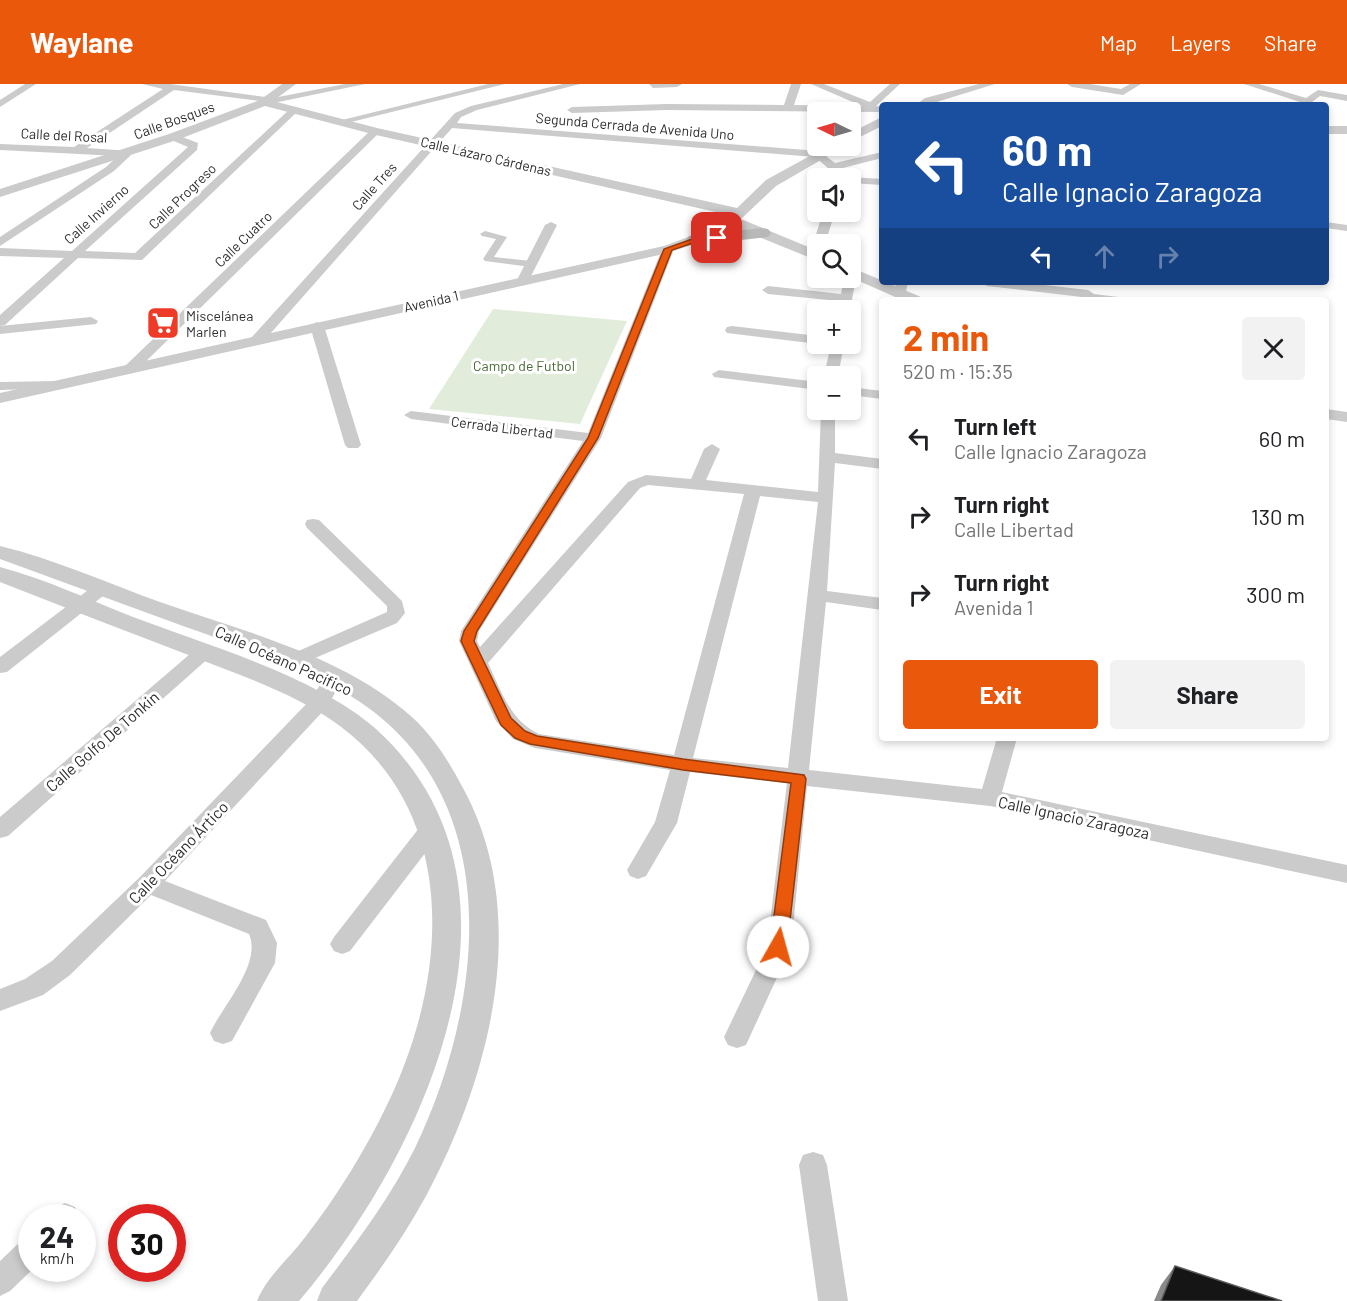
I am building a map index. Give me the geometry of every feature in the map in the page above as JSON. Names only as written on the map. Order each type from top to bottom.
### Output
[{"type":"main road","points":[[695,240],[762,233]]},
{"type":"street","points":[[0,104],[32,84]]},
{"type":"street","points":[[147,85],[171,88],[218,88],[267,100],[290,84]]},
{"type":"street","name":"Calle Bosques","points":[[0,193],[173,137],[267,100],[360,84]]},
{"type":"street","points":[[339,122],[500,84]]},
{"type":"street","name":"Calle Tres","points":[[256,340],[458,115],[474,108],[575,84]]},
{"type":"street","points":[[652,85],[677,84]]},
{"type":"street","points":[[788,109],[796,84]]},
{"type":"street","points":[[816,84],[878,111]]},
{"type":"street","points":[[884,102],[895,84]]},
{"type":"street","points":[[925,102],[990,84]]},
{"type":"street","points":[[1072,84],[1123,92],[1136,84]]},
{"type":"street","points":[[1249,84],[1302,102]]},
{"type":"street","points":[[75,151],[171,88]]},
{"type":"street","points":[[1306,102],[1318,93],[1347,98]]},
{"type":"street","name":"Calle Lázaro Cárdenas","points":[[267,100],[339,122],[735,217],[762,233],[807,248]]},
{"type":"street","points":[[572,110],[668,107],[878,111]]},
{"type":"street","name":"Calle Progreso","points":[[0,252],[129,258],[144,254],[294,110]]},
{"type":"street","points":[[861,127],[878,111]]},
{"type":"street","name":"Segunda Cerrada de Avenida Uno","points":[[449,125],[807,153]]},
{"type":"street","points":[[1329,130],[1347,130]]},
{"type":"street","name":"Calle Cuatro","points":[[130,369],[376,131]]},
{"type":"street","name":"Calle Invierno","points":[[0,322],[193,148],[194,145],[173,137]]},
{"type":"street","name":"Calle del Rosal","points":[[0,147],[127,153]]},
{"type":"street","points":[[0,242],[110,169],[127,153]]},
{"type":"street","points":[[820,156],[833,167],[879,155]]},
{"type":"street","name":"Avenida 1","points":[[0,398],[669,249],[715,232],[735,217],[771,183],[816,156]]},
{"type":"street","points":[[861,181],[879,182]]},
{"type":"street","points":[[524,280],[551,225]]},
{"type":"street","points":[[1329,225],[1347,228]]},
{"type":"street","points":[[485,234],[502,237],[488,259],[531,264]]},
{"type":"street","name":"Calle Ignacio Zaragoza","points":[[669,249],[593,438],[470,631],[468,641],[477,663],[506,721],[520,734],[535,741],[683,765],[990,798],[1347,874]]},
{"type":"street","points":[[861,274],[879,280]]},
{"type":"street","points":[[1027,285],[1088,293]]},
{"type":"street","points":[[768,290],[823,300]]},
{"type":"street","points":[[0,330],[90,321]]},
{"type":"street","points":[[317,326],[352,445]]},
{"type":"street","points":[[732,330],[807,339]]},
{"type":"street","points":[[719,374],[807,385]]},
{"type":"street","points":[[0,386],[57,386]]},
{"type":"street","points":[[861,392],[879,395]]},
{"type":"street","points":[[1329,414],[1347,417]]},
{"type":"street","name":"Cerrada Libertad","points":[[411,415],[593,438]]},
{"type":"street","points":[[737,1037],[778,947],[799,779],[818,595],[826,498],[828,420]]},
{"type":"street","points":[[697,484],[712,449]]},
{"type":"street","points":[[827,457],[879,464]]},
{"type":"street","points":[[477,663],[634,485],[646,480],[826,498]]},
{"type":"street","points":[[638,870],[666,823],[753,491]]},
{"type":"street","points":[[294,661],[392,619],[396,613],[396,605],[313,524]]},
{"type":"street","name":"Calle Océano Pacífico","points":[[0,552],[248,641],[294,661],[327,691],[351,722],[400,771],[417,798],[431,829],[445,877],[448,936],[442,991],[425,1054],[399,1117],[366,1178],[323,1244],[275,1301]]},
{"type":"street","name":"Calle Océano Pacífico","points":[[0,574],[280,682],[366,696],[402,722],[429,752],[455,793],[471,837],[483,883],[484,946],[478,1007],[459,1081],[434,1143],[401,1207],[335,1301]]},
{"type":"street","points":[[0,667],[102,588]]},
{"type":"street","points":[[818,595],[879,604]]},
{"type":"street","name":"Calle Golfo De Tonkin","points":[[0,830],[204,652]]},
{"type":"street","name":"Calle Océano Ártico","points":[[0,1000],[34,987],[61,968],[148,884],[327,691]]},
{"type":"street","points":[[990,798],[1006,741]]},
{"type":"street","points":[[342,944],[431,829]]},
{"type":"street","points":[[148,884],[258,927],[265,943],[263,963],[223,1033]]},
{"type":"street","points":[[813,1165],[833,1301]]},
{"type":"street","points":[[0,1281],[18,1264]]},
{"type":"green space","name":"Campo de Futbol","points":[[493,309],[627,321],[580,424],[429,409]]},
{"type":"building","points":[[1175,1266],[1282,1301],[1161,1301]]},
{"type":"place","name":"Miscelánea Marlen","points":[[163,323]]},
{"type":"route","points":[[717,238],[695,240],[669,249],[593,438],[470,631],[468,641],[506,721],[520,734],[535,741],[683,765],[799,779],[778,947]]}]
